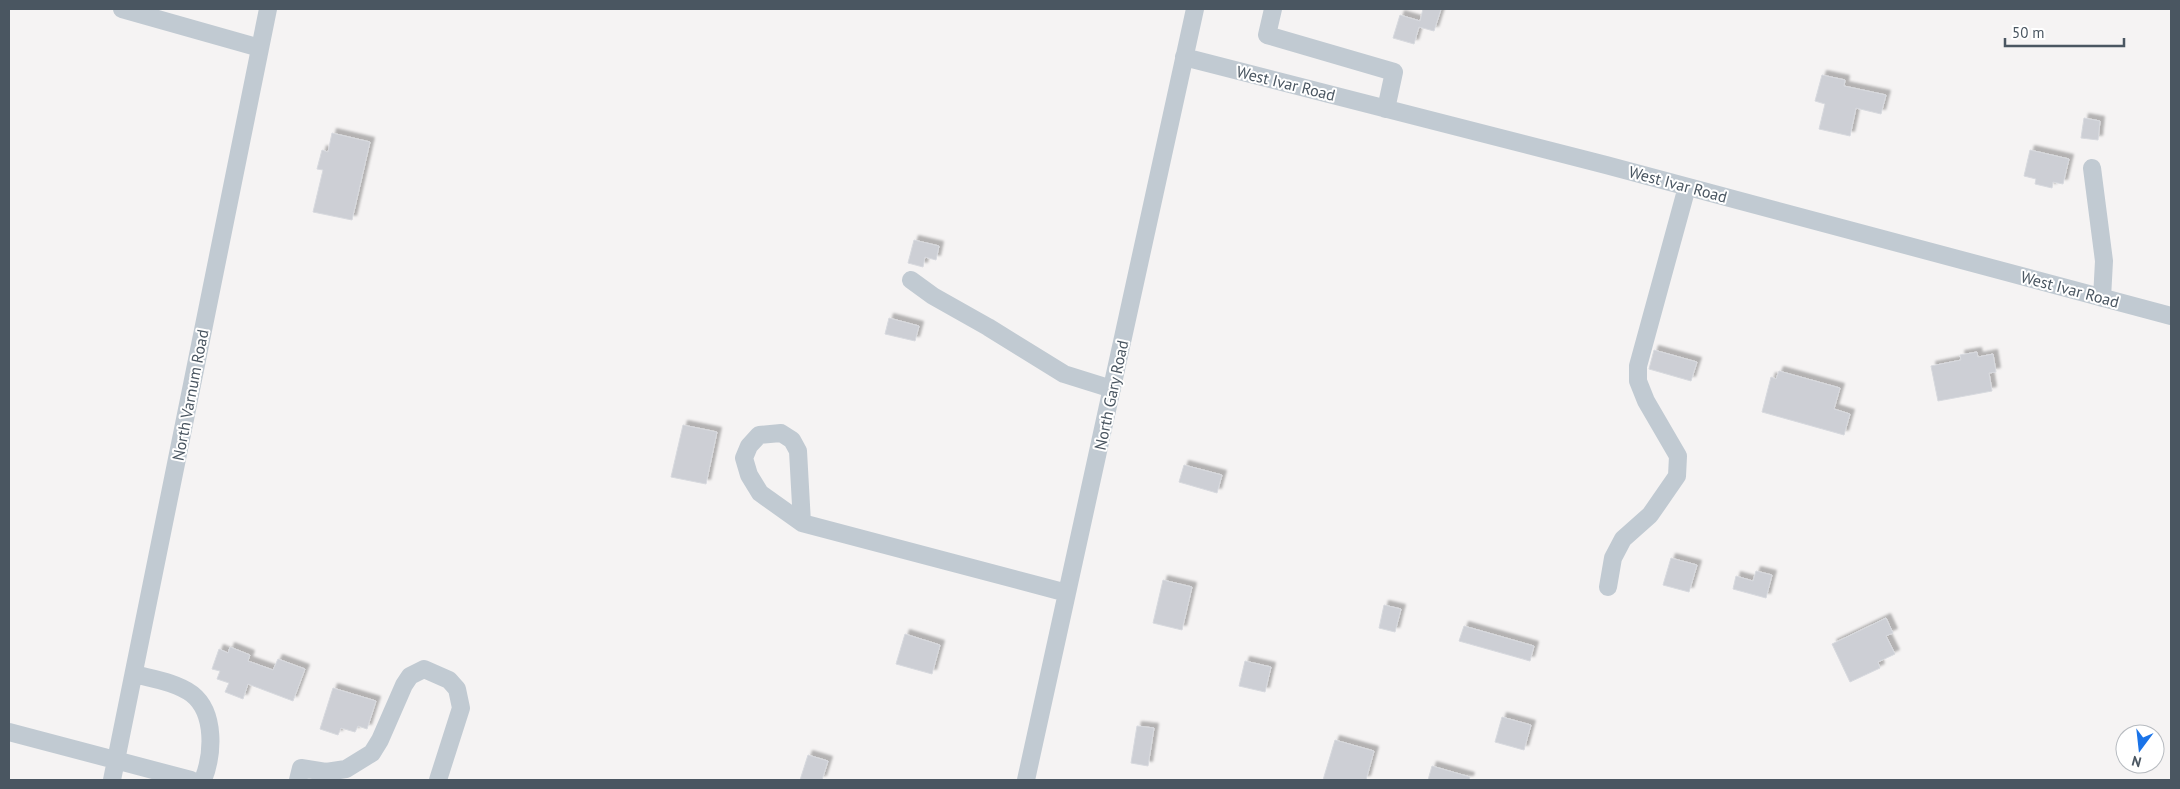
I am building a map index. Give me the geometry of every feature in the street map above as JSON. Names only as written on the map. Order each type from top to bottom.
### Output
[{"type":"street","points":[[122,9],[260,48]]},
{"type":"street","name":"North Varnum Road","points":[[112,780],[268,9]]},
{"type":"street","name":"North Gary Road","points":[[1026,780],[1195,9]]},
{"type":"street","points":[[1272,9],[1267,35],[1394,72],[1386,109]]},
{"type":"street","name":"West Ivar Road","points":[[1184,57],[1687,187],[2171,316]]},
{"type":"street","points":[[2092,168],[2104,261],[2102,298]]},
{"type":"street","points":[[1608,587],[1614,558],[1623,539],[1650,515],[1677,476],[1678,456],[1646,401],[1638,381],[1638,366],[1687,187]]},
{"type":"street","points":[[911,280],[933,296],[988,327],[1064,374],[1112,389]]},
{"type":"street","points":[[802,523],[798,451],[792,440],[781,433],[759,435],[749,446],[744,458],[749,475],[760,493],[802,523],[1067,593]]},
{"type":"street","points":[[298,780],[302,768],[326,772],[346,769],[372,753],[380,740],[404,685],[410,676],[424,669],[449,680],[457,689],[461,708],[438,780]]},
{"type":"street","points":[[134,674],[172,683],[193,695],[206,714],[212,742],[208,768],[203,780]]},
{"type":"street","points":[[9,732],[192,780]]},
{"type":"building","points":[[1423,9],[1441,9],[1434,31],[1419,27],[1414,44],[1393,38],[1400,15],[1420,21]]},
{"type":"building","points":[[1822,75],[1845,80],[1844,86],[1886,95],[1881,114],[1856,108],[1850,136],[1819,129],[1825,104],[1815,101]]},
{"type":"building","points":[[2084,118],[2100,121],[2098,140],[2081,138]]},
{"type":"building","points":[[332,133],[370,142],[352,220],[313,212],[323,170],[317,169],[322,150],[328,152]]},
{"type":"building","points":[[2030,150],[2069,159],[2063,184],[2053,182],[2052,188],[2035,184],[2036,179],[2024,176]]},
{"type":"building","points":[[914,240],[939,246],[936,260],[925,257],[923,267],[908,263]]},
{"type":"building","points":[[889,318],[919,326],[915,341],[885,334]]},
{"type":"building","points":[[1654,350],[1697,362],[1691,381],[1649,369]]},
{"type":"building","points":[[1977,352],[1978,357],[1993,354],[1996,372],[1989,373],[1992,391],[1938,401],[1931,366],[1961,360],[1960,355]]},
{"type":"building","points":[[1779,371],[1840,388],[1834,409],[1850,414],[1844,435],[1762,412],[1771,377],[1776,379]]},
{"type":"building","points":[[683,425],[717,432],[706,484],[671,477]]},
{"type":"building","points":[[1184,465],[1222,475],[1217,493],[1179,482]]},
{"type":"building","points":[[1671,558],[1697,565],[1689,592],[1663,585]]},
{"type":"building","points":[[1756,571],[1772,575],[1766,598],[1733,589],[1736,576],[1753,581]]},
{"type":"building","points":[[1163,580],[1192,587],[1182,630],[1153,623]]},
{"type":"building","points":[[1384,605],[1401,609],[1395,632],[1379,628]]},
{"type":"building","points":[[1886,618],[1893,633],[1886,636],[1895,654],[1878,662],[1880,668],[1850,682],[1832,644]]},
{"type":"building","points":[[1464,626],[1534,646],[1530,661],[1459,641]]},
{"type":"building","points":[[905,634],[940,645],[932,674],[896,664]]},
{"type":"building","points":[[230,647],[250,655],[248,661],[273,670],[278,659],[305,669],[293,701],[248,684],[243,699],[225,692],[229,683],[217,679],[220,671],[212,669],[219,649],[228,653]]},
{"type":"building","points":[[1245,661],[1271,667],[1265,692],[1239,686]]},
{"type":"building","points":[[333,688],[376,701],[367,729],[358,726],[355,732],[341,728],[338,735],[320,729]]},
{"type":"building","points":[[1502,717],[1531,725],[1524,750],[1495,742]]},
{"type":"building","points":[[1137,726],[1154,728],[1148,766],[1131,763]]},
{"type":"building","points":[[1335,740],[1374,751],[1366,780],[1323,780]]},
{"type":"building","points":[[808,755],[828,761],[822,780],[800,780]]},
{"type":"building","points":[[1432,766],[1470,777],[1469,780],[1428,780]]}]
